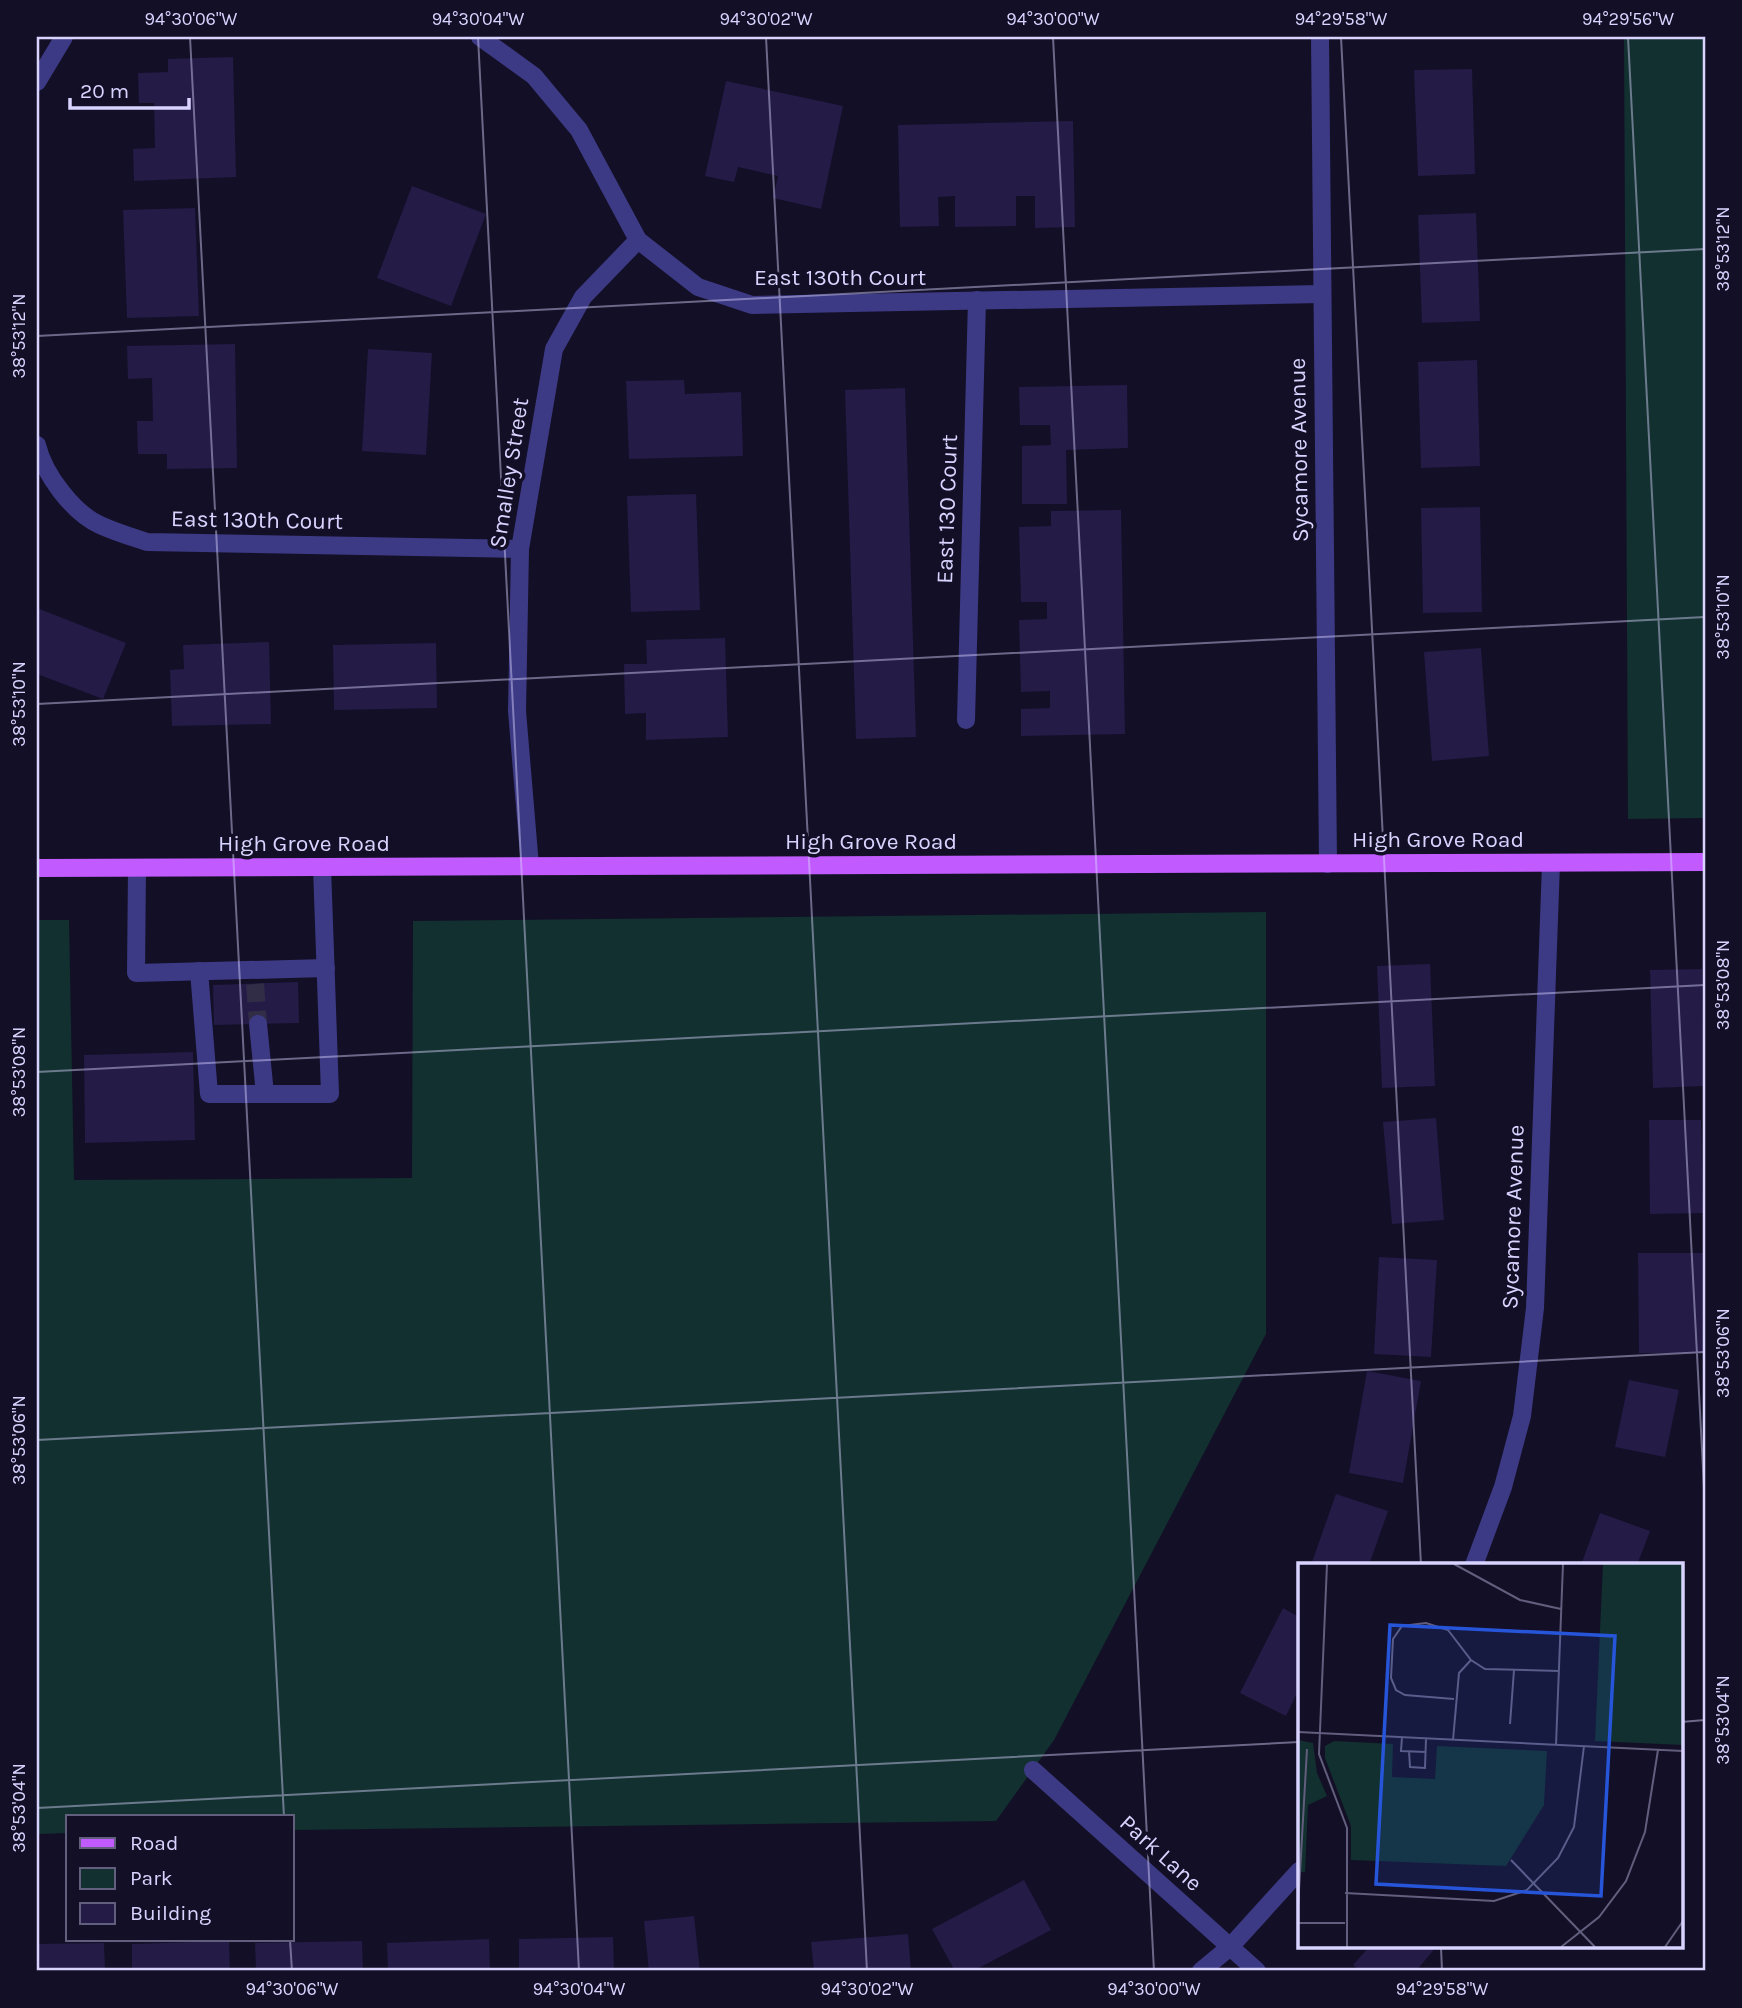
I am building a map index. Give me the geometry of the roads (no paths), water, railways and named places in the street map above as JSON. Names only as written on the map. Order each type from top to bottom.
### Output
[{"type":"main road","name":"High Grove Road","points":[[37,868],[1705,862]]},
{"type":"street","points":[[37,82],[64,37]]},
{"type":"street","name":"East 130th Court","points":[[480,37],[534,76],[579,130],[638,240],[698,287],[752,305],[1322,294]]},
{"type":"street","name":"Sycamore Avenue","points":[[1320,37],[1328,864]]},
{"type":"street","name":"Smalley Street","points":[[530,866],[517,711],[520,549],[554,349],[583,297],[638,240]]},
{"type":"street","name":"East 130 Court","points":[[966,720],[977,300]]},
{"type":"street","name":"East 130th Court","points":[[37,445],[41,461],[71,504],[98,525],[148,542],[520,549]]},
{"type":"street","name":"Sycamore Avenue","points":[[1475,1563],[1503,1487],[1522,1416],[1535,1308],[1551,863]]},
{"type":"street","points":[[199,971],[209,1094],[330,1094],[322,867]]},
{"type":"street","points":[[137,868],[136,973],[199,971],[255,977],[326,968]]},
{"type":"street","points":[[258,1024],[265,1094]]},
{"type":"street","name":"Park Lane","points":[[1033,1770],[1257,1971]]},
{"type":"street","points":[[1201,1971],[1230,1947],[1298,1872]]},
{"type":"tunnel","points":[[255,984],[258,1024]]}]
